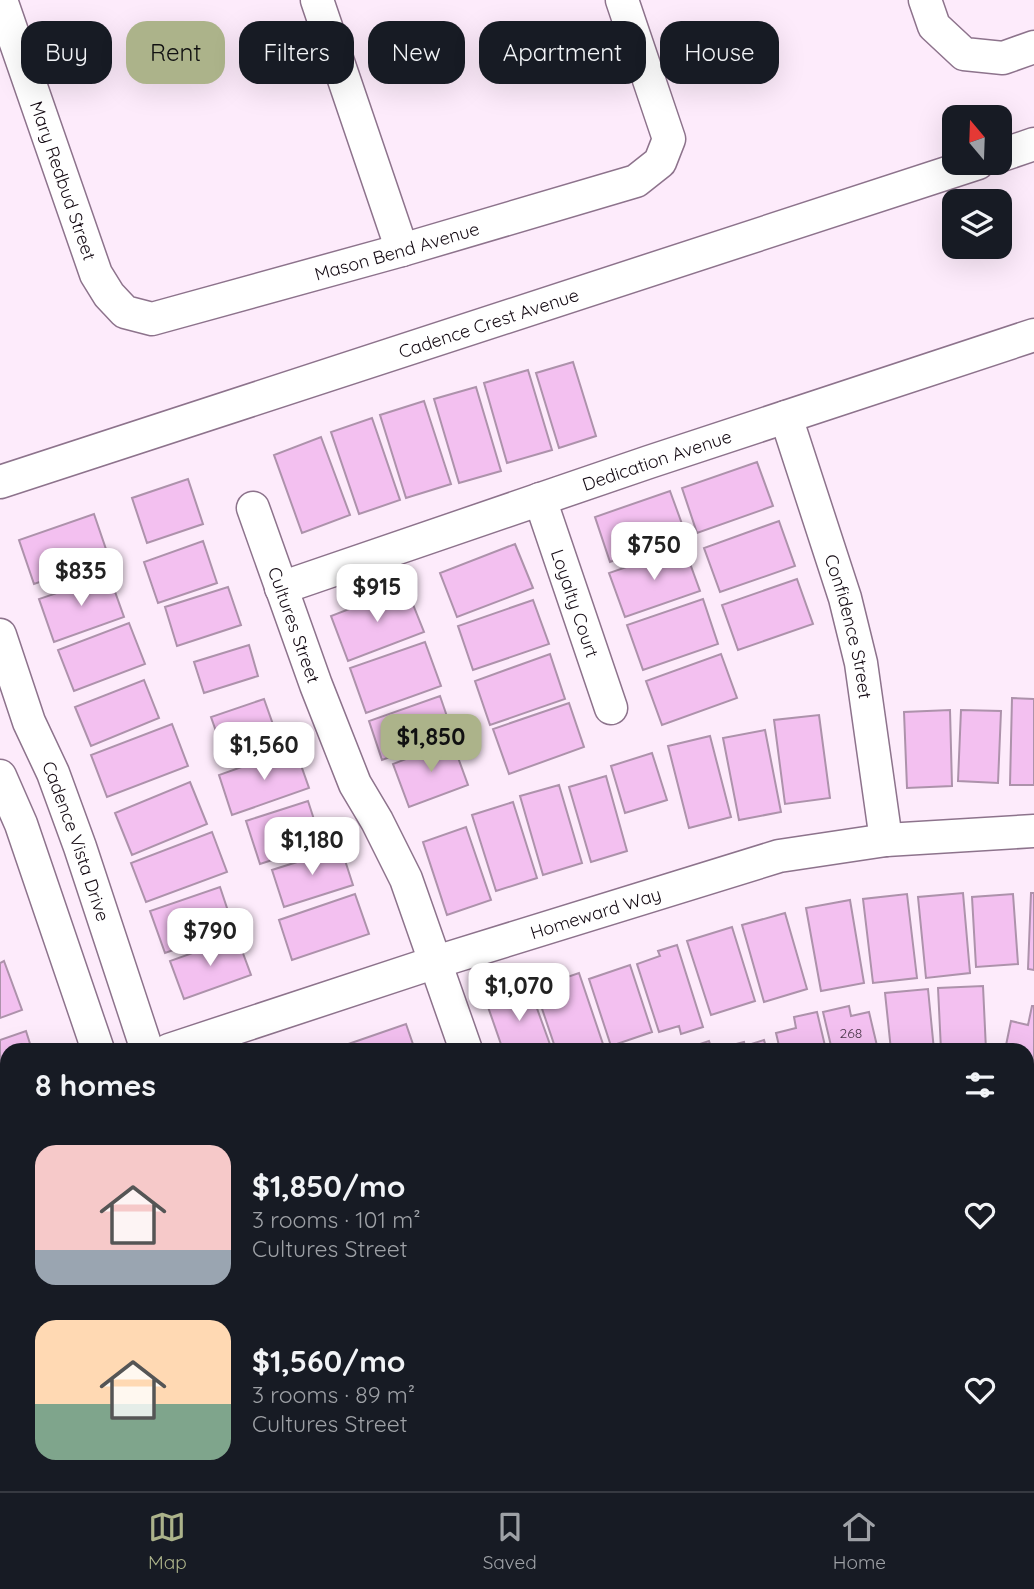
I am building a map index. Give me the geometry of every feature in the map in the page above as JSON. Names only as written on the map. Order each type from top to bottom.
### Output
[{"type":"street","name":"Mary Redbud Street","points":[[1,0],[96,274],[109,295],[125,312]]},
{"type":"street","points":[[317,0],[402,250]]},
{"type":"street","name":"Mason Bend Avenue","points":[[125,312],[152,319],[402,250],[636,181],[660,162],[669,139],[622,0]]},
{"type":"street","points":[[925,0],[934,26],[964,54],[1003,58],[1034,47]]},
{"type":"street","points":[[1012,152],[1034,144]]},
{"type":"street","name":"Cadence Crest Avenue","points":[[0,482],[942,175]]},
{"type":"street","name":"Dedication Avenue","points":[[281,588],[786,417],[1033,338]]},
{"type":"street","name":"Confidence Street","points":[[786,417],[845,598],[861,663],[886,840]]},
{"type":"street","name":"Loyalty Court","points":[[540,499],[611,708]]},
{"type":"street","name":"Cultures Street","points":[[253,508],[316,685],[355,784],[406,879],[464,1043]]},
{"type":"street","name":"Cadence Vista Drive","points":[[0,635],[29,722],[53,773],[80,847],[145,1043]]},
{"type":"street","points":[[0,776],[21,824],[96,1043]]},
{"type":"street","name":"Homeward Way","points":[[190,1043],[436,962],[779,856],[886,840],[1034,831]]},
{"type":"building","points":[[573,362],[596,436],[559,448],[536,373]]},
{"type":"building","points":[[528,370],[552,450],[507,463],[484,383]]},
{"type":"building","points":[[476,387],[501,471],[459,483],[434,399]]},
{"type":"building","points":[[424,401],[451,484],[406,498],[380,415]]},
{"type":"building","points":[[372,418],[400,500],[359,514],[331,432]]},
{"type":"building","points":[[321,437],[350,515],[302,533],[274,455]]},
{"type":"building","points":[[757,462],[773,506],[697,533],[682,488]]},
{"type":"building","points":[[188,479],[203,524],[147,543],[132,498]]},
{"type":"building","points":[[670,491],[686,535],[610,562],[595,517]]},
{"type":"building","points":[[94,514],[109,558],[34,584],[19,540]]},
{"type":"building","points":[[779,521],[795,566],[720,592],[704,548]]},
{"type":"building","points":[[203,541],[217,583],[158,603],[144,562]]},
{"type":"building","points":[[515,544],[533,588],[457,617],[440,573]]},
{"type":"building","points":[[684,547],[700,591],[625,617],[609,573]]},
{"type":"building","points":[[109,575],[124,617],[54,642],[39,599]]},
{"type":"building","points":[[797,579],[813,624],[738,650],[722,605]]},
{"type":"building","points":[[228,587],[241,625],[177,646],[165,607]]},
{"type":"building","points":[[406,587],[424,632],[348,661],[331,616]]},
{"type":"building","points":[[703,599],[718,644],[643,670],[627,625]]},
{"type":"building","points":[[533,600],[549,644],[473,670],[458,626]]},
{"type":"building","points":[[129,623],[145,664],[74,691],[58,650]]},
{"type":"building","points":[[425,642],[441,686],[366,713],[350,668]]},
{"type":"building","points":[[249,645],[258,676],[204,693],[194,662]]},
{"type":"building","points":[[550,654],[565,699],[490,725],[475,681]]},
{"type":"building","points":[[721,654],[737,698],[662,725],[646,681]]},
{"type":"building","points":[[144,680],[159,718],[91,746],[75,707]]},
{"type":"building","points":[[440,696],[453,734],[382,760],[369,721]]},
{"type":"building","points":[[1012,698],[1034,699],[1034,785],[1010,785]]},
{"type":"building","points":[[264,699],[276,733],[223,751],[211,717]]},
{"type":"building","points":[[569,703],[584,747],[509,774],[493,729]]},
{"type":"building","points":[[950,710],[952,786],[907,788],[904,712]]},
{"type":"building","points":[[961,710],[1001,711],[998,783],[958,781]]},
{"type":"building","points":[[819,715],[830,798],[785,804],[774,720]]},
{"type":"building","points":[[172,724],[188,766],[107,797],[91,755]]},
{"type":"building","points":[[765,730],[781,812],[739,820],[723,738]]},
{"type":"building","points":[[710,736],[731,817],[689,828],[668,746]]},
{"type":"building","points":[[452,741],[468,785],[409,807],[393,764]]},
{"type":"building","points":[[295,748],[309,788],[232,815],[219,775]]},
{"type":"building","points":[[652,753],[667,800],[625,813],[611,766]]},
{"type":"building","points":[[606,776],[627,851],[591,862],[569,787]]},
{"type":"building","points":[[190,782],[207,824],[132,855],[115,813]]},
{"type":"building","points":[[559,785],[582,863],[543,875],[520,796]]},
{"type":"building","points":[[308,801],[322,844],[260,864],[246,821]]},
{"type":"building","points":[[513,802],[537,878],[496,891],[472,815]]},
{"type":"building","points":[[466,827],[491,900],[447,915],[423,842]]},
{"type":"building","points":[[212,832],[227,872],[146,902],[131,863]]},
{"type":"building","points":[[341,848],[353,885],[284,907],[272,870]]},
{"type":"building","points":[[220,887],[234,929],[165,953],[150,911]]},
{"type":"building","points":[[963,893],[970,973],[926,978],[918,897]]},
{"type":"building","points":[[1031,893],[1034,893],[1034,970],[1028,969]]},
{"type":"building","points":[[355,894],[369,934],[292,960],[279,920]]},
{"type":"building","points":[[907,894],[917,978],[873,983],[863,899]]},
{"type":"building","points":[[1013,894],[1018,964],[976,967],[972,897]]},
{"type":"building","points":[[850,900],[864,983],[821,991],[806,908]]},
{"type":"building","points":[[785,913],[807,989],[764,1002],[742,925]]},
{"type":"building","points":[[732,927],[755,1001],[711,1015],[687,941]]},
{"type":"building","points":[[237,937],[251,975],[184,999],[170,961]]},
{"type":"building","points":[[677,945],[703,1027],[681,1034],[679,1026],[659,1032],[637,964],[660,956],[658,951]]},
{"type":"building","points":[[4,961],[22,1010],[0,1018],[0,963]]},
{"type":"building","points":[[630,965],[652,1032],[620,1043],[610,1043],[589,979]]},
{"type":"building","points":[[579,973],[603,1043],[554,1043],[535,988]]},
{"type":"building","points":[[983,986],[986,1043],[941,1043],[938,988]]},
{"type":"building","points":[[530,989],[549,1043],[501,1043],[487,1004]]},
{"type":"building","points":[[928,989],[933,1043],[890,1043],[885,993]]},
{"type":"building","points":[[849,1006],[851,1016],[869,1012],[876,1043],[830,1043],[823,1012]]},
{"type":"building","points":[[1034,1006],[1034,1043],[1006,1043],[1011,1021],[1028,1025]]},
{"type":"building","points":[[817,1012],[824,1043],[778,1043],[776,1033],[796,1028],[794,1017]]},
{"type":"building","points":[[406,1024],[413,1043],[351,1043]]},
{"type":"building","points":[[26,1031],[30,1043],[0,1043],[0,1040]]}]
